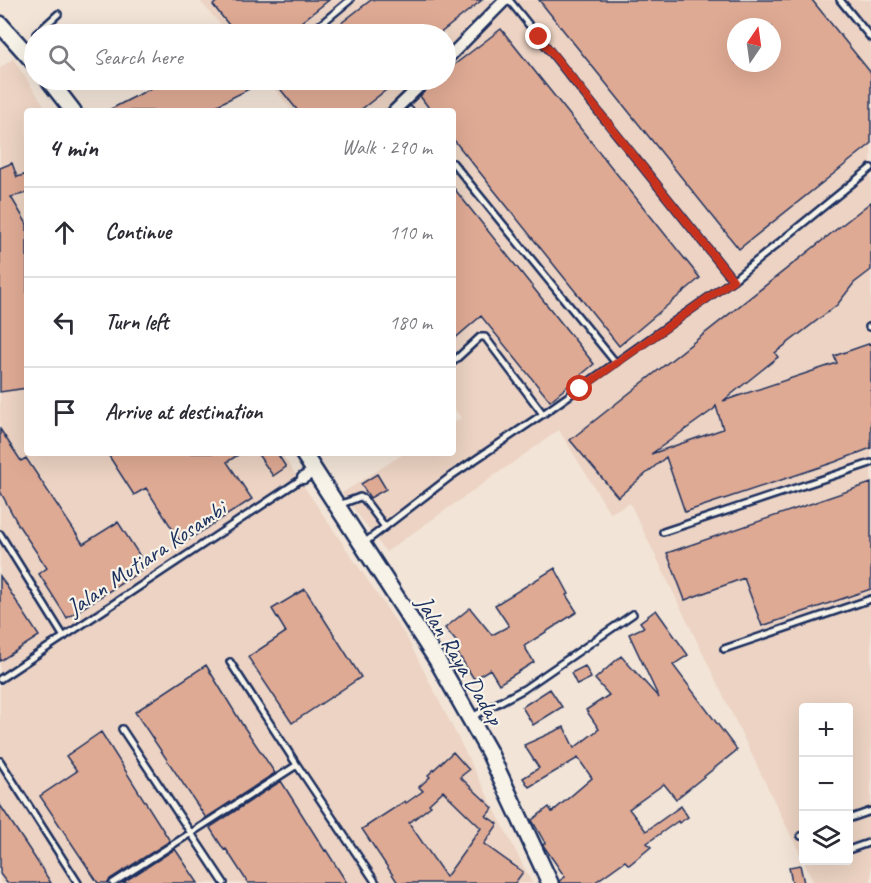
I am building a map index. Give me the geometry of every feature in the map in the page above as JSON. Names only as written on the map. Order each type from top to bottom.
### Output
[{"type":"main road","points":[[0,24],[24,50]]},
{"type":"main road","points":[[57,90],[71,108]]},
{"type":"main road","name":"Jalan Raya Dadap","points":[[304,456],[309,475],[338,506],[437,660],[489,752],[550,883]]},
{"type":"street","points":[[456,50],[507,0]]},
{"type":"street","points":[[397,108],[416,90]]},
{"type":"lane","points":[[321,24],[350,0]]},
{"type":"lane","points":[[507,0],[733,280]]},
{"type":"lane","points":[[840,0],[871,39]]},
{"type":"lane","points":[[47,24],[58,14]]},
{"type":"lane","points":[[456,167],[616,363]]},
{"type":"lane","points":[[363,544],[451,476],[733,280],[871,168]]},
{"type":"lane","points":[[456,359],[480,337],[485,337],[543,414]]},
{"type":"lane","points":[[663,532],[871,463]]},
{"type":"lane","name":"Jalan Mutiara Kosambi","points":[[0,679],[309,475]]},
{"type":"lane","points":[[338,506],[360,497],[385,527]]},
{"type":"lane","points":[[0,534],[64,637]]},
{"type":"lane","points":[[724,649],[871,599]]},
{"type":"lane","points":[[470,718],[524,689],[633,614]]},
{"type":"lane","points":[[230,662],[376,883]]},
{"type":"lane","points":[[122,729],[224,883]]},
{"type":"lane","points":[[0,761],[78,883]]},
{"type":"lane","points":[[113,883],[297,765]]},
{"type":"lane","points":[[853,818],[871,811]]},
{"type":"lane","points":[[853,849],[871,842]]},
{"type":"shaded area","points":[[199,0],[871,0],[871,883],[814,883],[805,865],[853,865],[853,703],[799,703],[799,852],[630,503],[610,513],[559,430],[386,552],[342,493],[400,456],[456,456],[456,421],[461,418],[456,411],[456,108],[290,108],[275,90],[456,90],[456,24],[220,24]]},
{"type":"shaded area","points":[[13,59],[24,75],[24,90],[34,90],[46,108],[24,108],[24,456],[283,456],[407,638],[532,883],[0,883],[0,68]]},
{"type":"building","points":[[219,0],[329,0],[299,24],[228,24],[213,5]]},
{"type":"building","points":[[371,0],[482,0],[452,24],[340,24]]},
{"type":"building","points":[[539,0],[812,0],[871,73],[871,144],[739,249]]},
{"type":"building","points":[[501,29],[700,278],[619,346],[456,143],[456,108],[429,108],[420,96],[426,90],[456,90],[456,63]]},
{"type":"building","points":[[148,90],[247,90],[212,108],[113,108]]},
{"type":"building","points":[[281,90],[386,90],[363,108],[296,108]]},
{"type":"building","points":[[12,163],[17,177],[24,175],[24,194],[11,197],[24,219],[24,388],[0,392],[0,168]]},
{"type":"building","points":[[456,191],[594,364],[550,401],[481,316],[456,337]]},
{"type":"building","points":[[871,202],[871,270],[854,283],[837,305],[775,353],[778,357],[723,401],[837,363],[834,356],[871,343],[871,448],[685,512],[666,457],[618,497],[570,440]],"holes":[[[716,406],[723,429],[651,454]]]},
{"type":"building","points":[[0,429],[21,461],[26,458],[83,544],[118,522],[147,567],[67,618],[39,574],[47,568],[19,526],[0,491]]},
{"type":"building","points":[[109,456],[236,456],[227,462],[252,499],[182,544],[146,488],[134,495]]},
{"type":"building","points":[[259,456],[279,456],[286,467],[273,476]]},
{"type":"building","points":[[377,474],[386,489],[370,498],[361,484]]},
{"type":"building","points":[[871,483],[871,589],[762,626],[744,578],[685,600],[667,553]]},
{"type":"building","points":[[555,568],[569,594],[566,595],[577,612],[524,646],[534,662],[499,684],[490,669],[474,679],[455,649],[460,646],[445,628],[470,608],[492,635],[509,626],[495,605]]},
{"type":"building","points":[[0,576],[39,636],[0,661]]},
{"type":"building","points":[[305,589],[361,677],[292,723],[248,657],[286,632],[272,609]]},
{"type":"building","points":[[656,610],[688,655],[673,665],[737,750],[676,799],[664,784],[629,809],[646,831],[681,806],[688,817],[679,823],[678,821],[647,843],[651,847],[629,865],[625,861],[594,883],[560,883],[559,881],[565,877],[543,845],[545,843],[532,820],[549,807],[552,812],[592,778],[578,758],[529,787],[523,778],[539,768],[524,745],[564,727],[574,748],[599,729],[586,710],[609,695],[595,679],[621,656],[659,698],[629,634],[644,627],[640,622]]},
{"type":"building","points":[[206,665],[275,773],[206,818],[135,712]]},
{"type":"building","points":[[585,666],[591,678],[577,685],[571,673]]},
{"type":"building","points":[[550,689],[562,707],[533,725],[522,707]]},
{"type":"building","points":[[101,732],[170,841],[110,879],[108,883],[98,883],[40,796],[77,771],[66,756]]},
{"type":"building","points":[[453,752],[469,770],[460,777],[493,808],[486,816],[498,824],[484,844],[523,872],[515,883],[398,883],[362,829],[423,791],[419,787],[430,777],[428,775]],"holes":[[[443,791],[481,828],[446,877],[409,823],[431,806],[429,804]]]},
{"type":"building","points":[[281,781],[347,883],[248,883],[226,849],[224,850],[210,828]]},
{"type":"building","points":[[0,805],[51,883],[7,883],[0,874]]},
{"type":"building","points":[[175,849],[198,883],[122,883]]},
{"type":"building","points":[[800,865],[804,883],[792,883],[789,867]]},
{"type":"route","points":[[539,37],[733,280],[580,389]]}]
